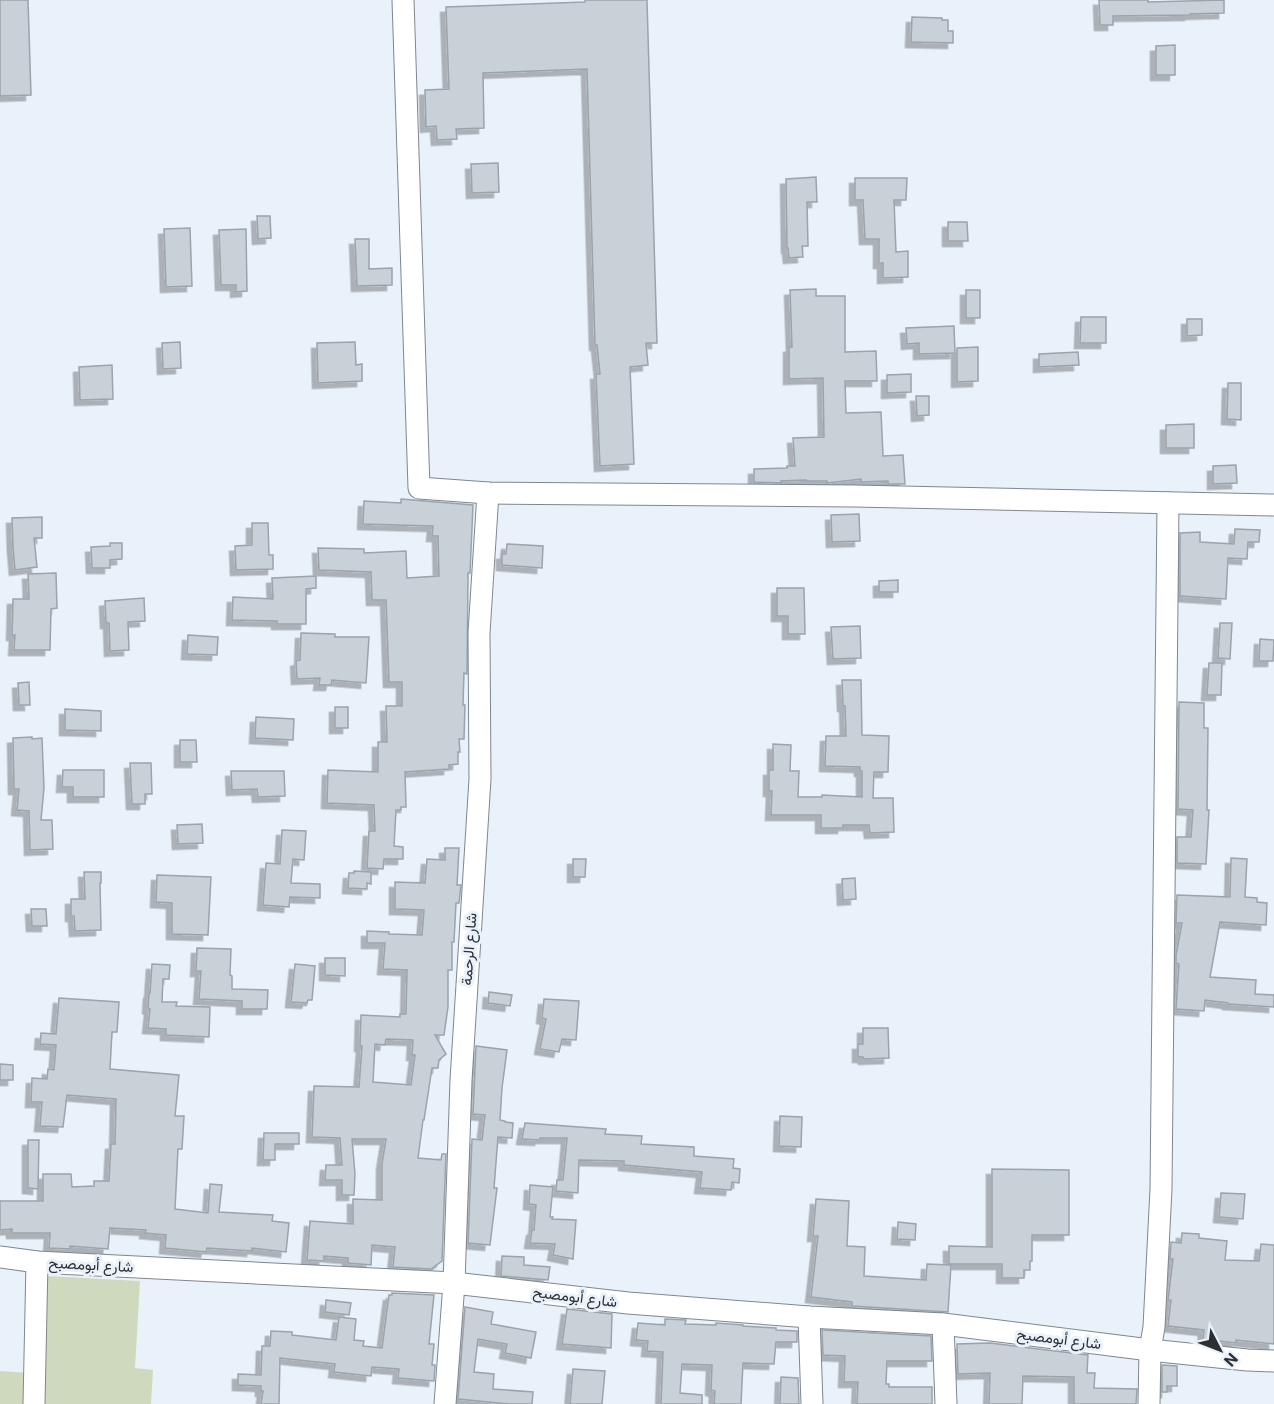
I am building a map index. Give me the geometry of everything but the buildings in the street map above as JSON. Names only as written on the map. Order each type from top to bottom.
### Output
[{"type":"street","points":[[403,0],[419,488],[488,493],[854,496],[1274,505]]},
{"type":"street","name":"شارع الرحمة","points":[[446,1404],[454,1283],[461,1080],[480,779],[479,633],[488,493]]},
{"type":"street","points":[[1149,1404],[1150,1350],[1154,1327],[1161,1189],[1168,503]]},
{"type":"street","name":"شارع أبومصبح","points":[[0,1257],[37,1262],[454,1283],[628,1303],[809,1317],[943,1324],[1150,1350],[1274,1361]]},
{"type":"street","points":[[34,1404],[37,1262]]},
{"type":"street","points":[[809,1317],[812,1404]]},
{"type":"street","points":[[943,1324],[946,1404]]},
{"type":"green space","points":[[47,1276],[140,1281],[135,1368],[153,1370],[151,1404],[39,1404]]},
{"type":"green space","points":[[0,1371],[29,1373],[27,1404],[0,1404]]}]
